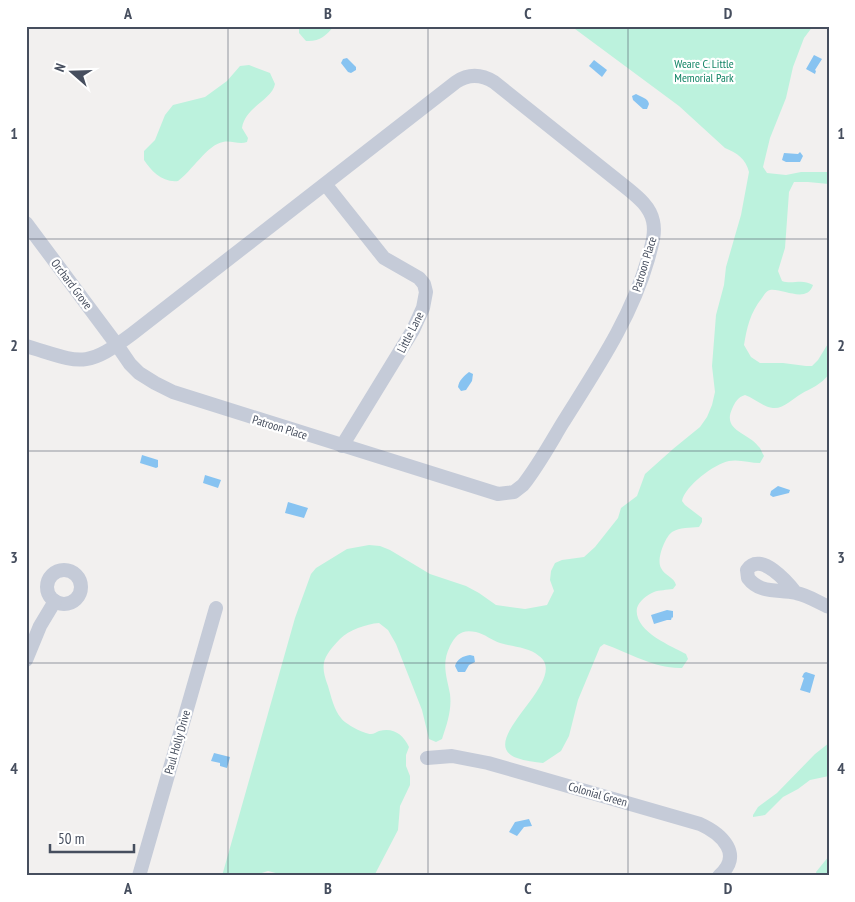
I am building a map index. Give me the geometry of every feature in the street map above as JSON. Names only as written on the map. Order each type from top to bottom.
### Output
[{"type":"street","name":"Patroon Place","points":[[26,346],[71,360],[96,358],[117,345],[326,185],[456,82],[470,76],[480,76],[494,82],[637,196],[649,209],[654,229],[645,268],[609,350],[537,464],[519,489],[509,494],[498,494],[342,446],[209,404],[160,386],[135,369],[117,345]]},
{"type":"street","name":"Little Lane","points":[[326,185],[384,258],[421,280],[426,292],[423,308],[413,330],[342,446]]},
{"type":"street","name":"Orchard Grove","points":[[26,223],[117,345]]},
{"type":"street","points":[[796,593],[829,607]]},
{"type":"street","points":[[26,660],[40,626],[55,601]]},
{"type":"street","name":"Paul Holly Drive","points":[[139,876],[216,608]]},
{"type":"street","name":"Colonial Green","points":[[427,758],[454,756],[488,764],[700,824],[717,833],[727,844],[729,853],[727,865],[719,876]]},
{"type":"green space","points":[[299,26],[334,26],[322,38],[306,41],[299,33]]},
{"type":"green space","name":"Weare C. Little Memorial Park","points":[[571,26],[813,26],[804,38],[793,67],[786,98],[770,138],[763,167],[767,173],[786,175],[801,172],[829,172],[829,184],[794,182],[789,192],[785,248],[778,271],[782,281],[805,282],[813,285],[810,291],[805,294],[775,290],[766,292],[752,315],[744,345],[751,357],[760,363],[812,366],[829,342],[829,374],[819,384],[781,407],[769,407],[745,395],[739,398],[730,416],[733,427],[754,442],[764,456],[760,463],[729,461],[716,466],[694,483],[684,495],[682,501],[702,518],[702,522],[699,527],[675,530],[664,543],[660,554],[661,568],[676,585],[673,589],[656,591],[649,595],[641,601],[637,608],[637,616],[647,631],[654,637],[686,654],[688,659],[682,668],[672,668],[652,663],[604,644],[600,647],[578,700],[569,736],[561,751],[543,763],[517,758],[506,750],[506,739],[513,725],[535,695],[543,680],[546,667],[535,653],[500,643],[476,632],[467,631],[460,633],[447,653],[445,665],[450,694],[449,717],[442,739],[436,742],[429,739],[422,710],[396,644],[388,630],[379,623],[353,630],[340,639],[330,650],[325,660],[325,678],[336,711],[346,723],[368,734],[384,730],[393,731],[404,738],[409,747],[406,755],[406,766],[410,776],[410,785],[400,806],[398,830],[374,876],[287,876],[268,871],[252,876],[222,876],[295,618],[311,574],[316,568],[347,549],[369,545],[380,546],[430,574],[466,586],[496,605],[525,609],[547,605],[554,591],[550,580],[551,571],[555,563],[562,560],[584,557],[595,547],[618,518],[621,508],[637,496],[645,474],[700,427],[712,405],[715,392],[712,366],[716,315],[724,285],[726,267],[741,215],[749,172],[748,167],[740,157],[725,148],[679,106]]},
{"type":"green space","points":[[249,65],[270,73],[275,84],[269,95],[253,109],[244,121],[242,128],[248,138],[247,142],[217,144],[178,181],[167,180],[154,172],[144,160],[144,151],[155,140],[165,115],[173,105],[205,97],[227,81],[240,66]]},
{"type":"green space","points":[[829,743],[829,776],[810,780],[783,797],[765,815],[753,817],[758,807],[777,793],[815,754]]},
{"type":"green space","points":[[829,856],[829,876],[817,876],[816,872]]},
{"type":"water","points":[[814,55],[822,59],[815,70],[815,74],[806,69]]},
{"type":"water","points":[[347,58],[356,67],[356,70],[351,73],[341,63],[343,59]]},
{"type":"water","points":[[594,60],[607,70],[602,77],[589,66]]},
{"type":"water","points":[[636,94],[647,100],[649,104],[647,109],[643,109],[633,100],[632,96]]},
{"type":"water","points":[[800,152],[803,156],[800,162],[786,162],[782,160],[784,153],[798,154]]},
{"type":"water","points":[[469,372],[473,374],[472,381],[466,390],[461,391],[458,387],[459,382]]},
{"type":"water","points":[[142,455],[158,460],[158,467],[140,463]]},
{"type":"water","points":[[205,475],[221,480],[218,488],[203,483]]},
{"type":"water","points":[[778,486],[790,490],[789,493],[773,497],[770,495],[771,491]]},
{"type":"water","points":[[288,502],[308,508],[304,518],[285,513]]},
{"type":"water","points":[[667,610],[673,611],[673,618],[654,624],[651,615]]},
{"type":"water","points":[[470,655],[474,656],[475,662],[469,665],[465,672],[458,672],[455,666],[457,661]]},
{"type":"water","points":[[806,672],[815,675],[810,693],[800,690],[804,678],[802,677]]},
{"type":"water","points":[[214,753],[230,757],[227,768],[220,766],[220,763],[211,761]]},
{"type":"water","points":[[529,819],[532,826],[524,827],[517,836],[509,832],[515,822]]}]
